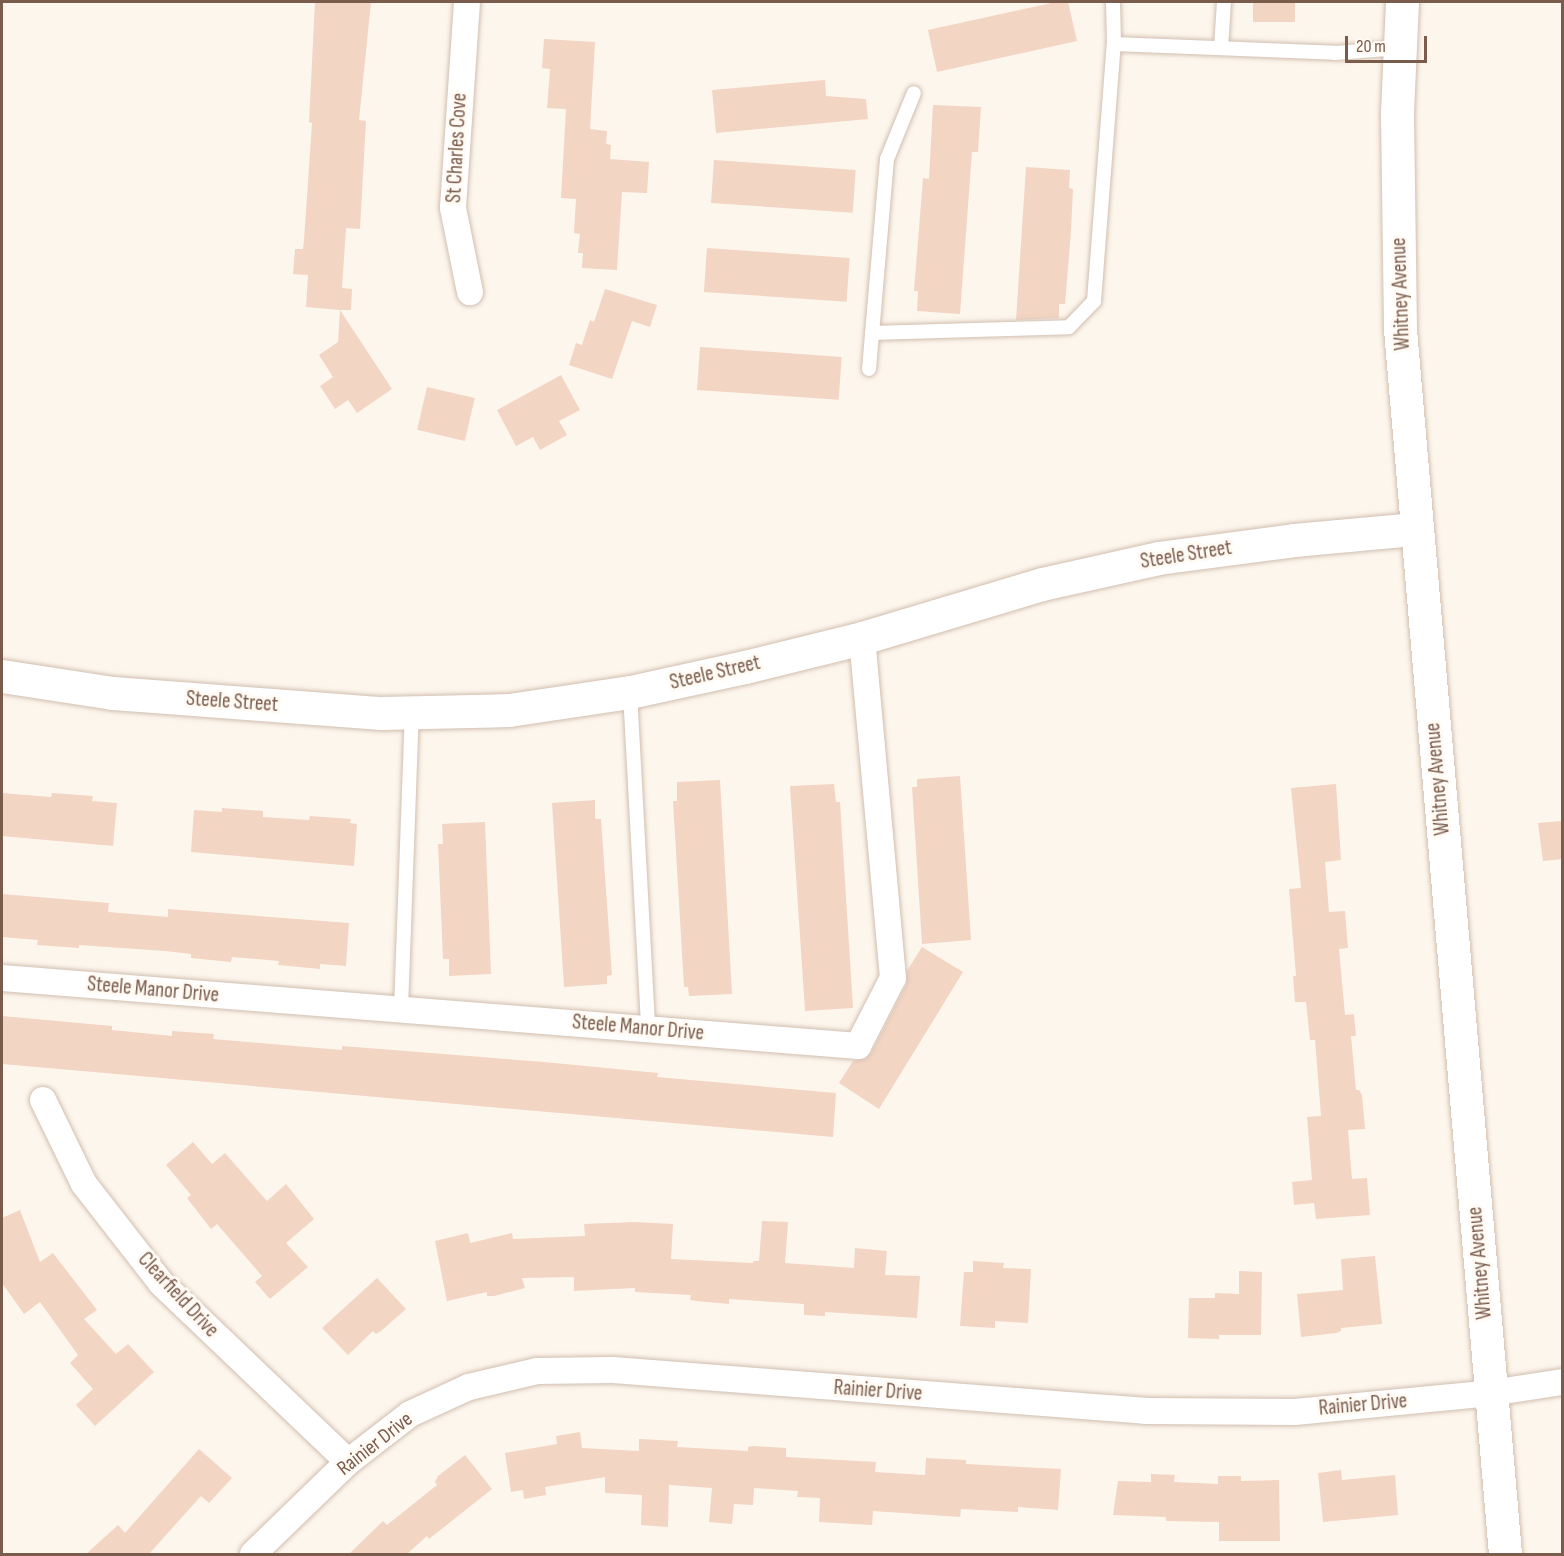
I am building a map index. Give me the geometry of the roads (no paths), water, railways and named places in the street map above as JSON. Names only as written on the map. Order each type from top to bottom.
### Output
[{"type":"main road","name":"Whitney Avenue","points":[[1402,2],[1397,114],[1400,329],[1505,1554]]},
{"type":"main road","name":"Steele Street","points":[[2,676],[113,693],[369,712],[509,710],[630,692],[862,639],[1042,584],[1158,558],[1294,540],[1416,529]]},
{"type":"street","name":"St Charles Cove","points":[[467,2],[453,208],[470,292]]},
{"type":"street","name":"Steele Manor Drive","points":[[2,978],[858,1046],[893,978],[862,639]]},
{"type":"street","name":"Clearfield Drive","points":[[43,1100],[84,1184],[161,1283],[348,1462]]},
{"type":"street","name":"Rainier Drive","points":[[253,1554],[348,1462],[410,1414],[469,1387],[537,1371],[613,1371],[1147,1411],[1295,1412],[1491,1393],[1563,1382]]},
{"type":"lane","points":[[872,333],[1069,327],[1094,301],[1114,44],[1113,2]]},
{"type":"lane","points":[[1221,48],[1224,2]]},
{"type":"lane","points":[[1114,44],[1335,53],[1400,48]]},
{"type":"lane","points":[[869,369],[887,159],[914,93]]},
{"type":"lane","points":[[630,692],[648,1029]]},
{"type":"lane","points":[[401,1009],[412,713]]}]
